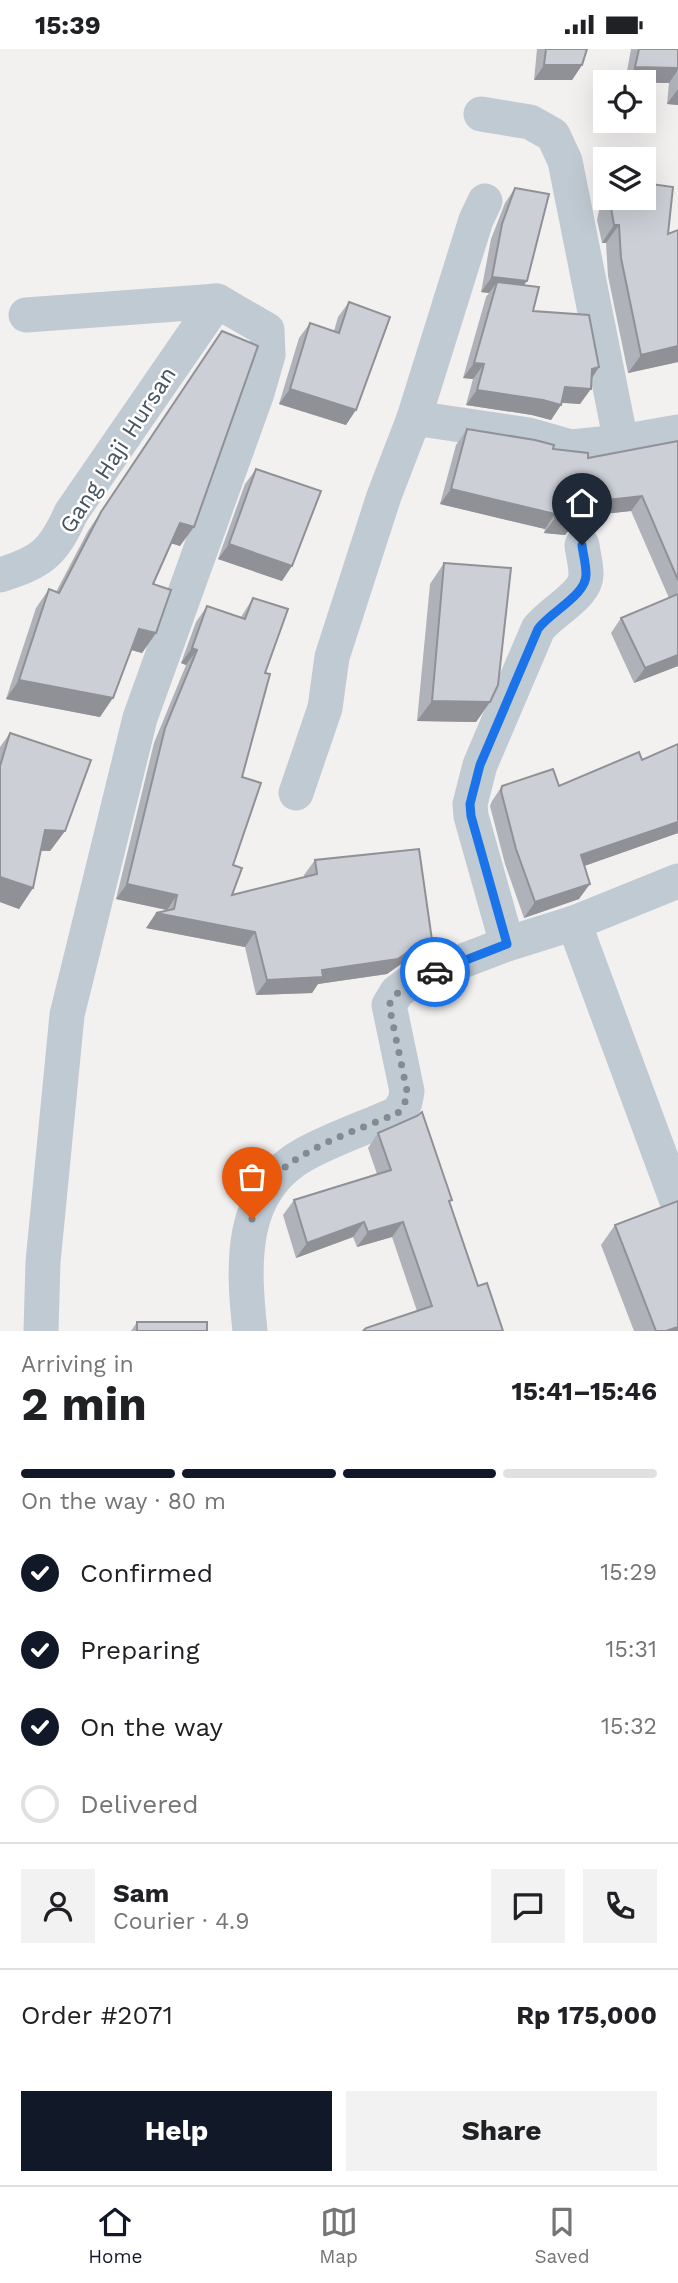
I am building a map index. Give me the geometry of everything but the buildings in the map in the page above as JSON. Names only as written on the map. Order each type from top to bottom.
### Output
[{"type":"street","points":[[481,114],[530,122],[552,135],[565,162],[621,442]]},
{"type":"street","points":[[296,793],[325,708],[336,645],[384,496],[414,418],[475,220],[485,201]]},
{"type":"street","points":[[26,315],[217,301],[267,330],[268,355],[257,393],[139,718],[67,1015],[43,1262],[41,1331]]},
{"type":"street","name":"Gang Haji Hursan","points":[[0,575],[42,558],[58,541],[71,513],[217,301]]},
{"type":"street","points":[[414,418],[529,435],[571,447],[678,432]]},
{"type":"street","points":[[507,944],[470,804],[480,765],[538,629],[544,619],[576,595],[584,585],[587,576],[582,545]]},
{"type":"street","points":[[250,1331],[246,1291],[247,1252],[252,1219],[262,1192],[280,1171],[303,1154],[398,1113],[405,1102],[407,1091],[389,1005],[397,992],[412,980],[507,944],[574,923],[678,881]]},
{"type":"street","points":[[574,923],[678,1205]]},
{"type":"way so far","points":[[252,1219],[262,1192],[280,1171],[303,1154],[398,1113],[405,1102],[407,1091],[389,1005],[397,992],[412,980],[435,972]]},
{"type":"route","points":[[435,972],[507,944],[471,816],[472,793],[480,765],[538,629],[544,619],[576,595],[584,585],[587,576],[582,545]]}]
